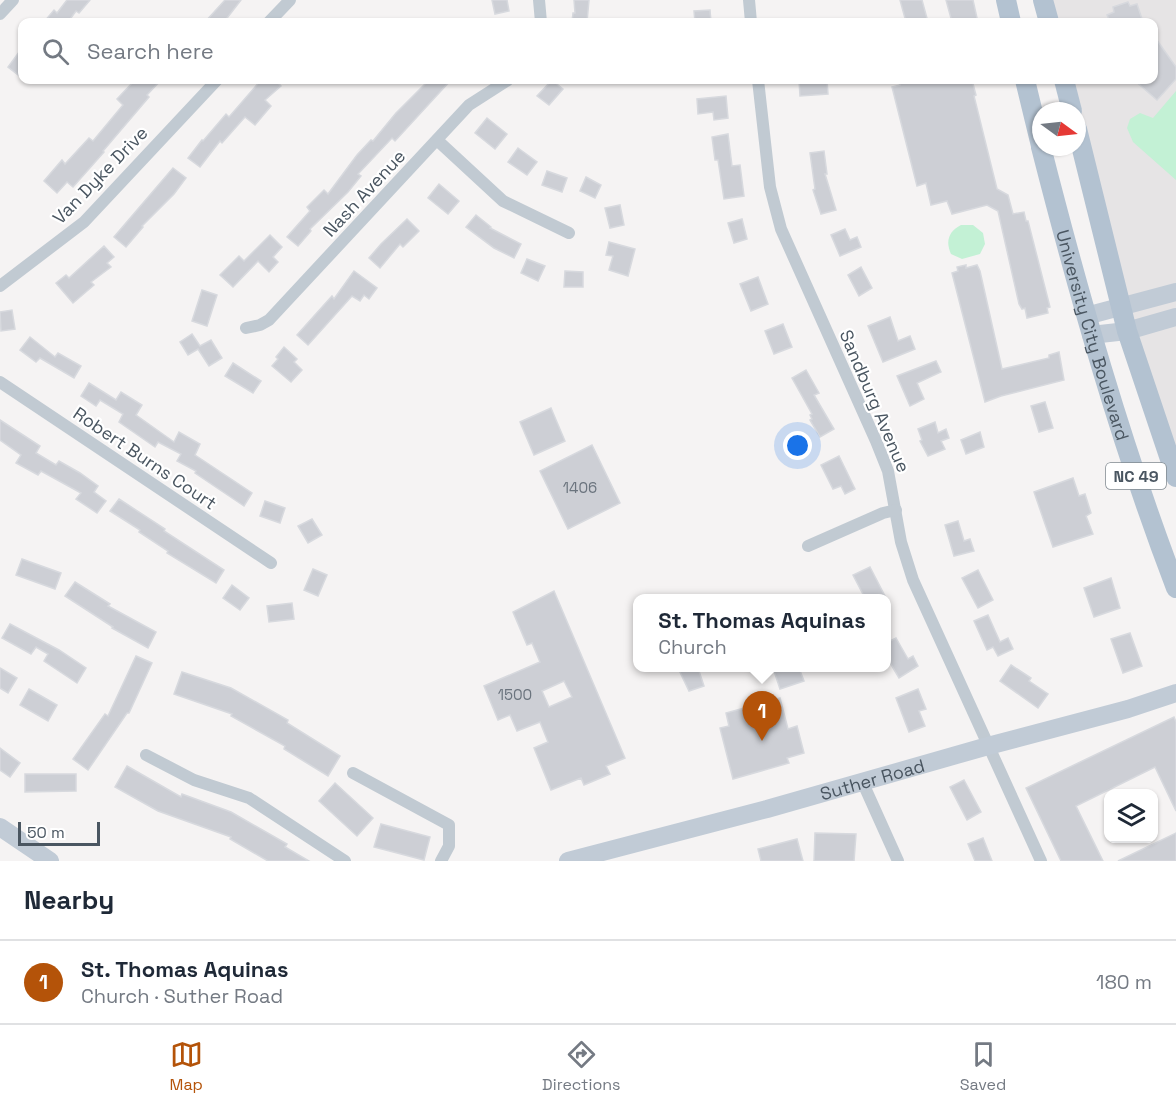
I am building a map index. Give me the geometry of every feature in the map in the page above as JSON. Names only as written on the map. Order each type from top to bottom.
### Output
[{"type":"main road","points":[[1006,0],[1010,18]]},
{"type":"main road","points":[[1043,0],[1048,18]]},
{"type":"main road","name":"University City Boulevard","points":[[1026,84],[1032,109]]},
{"type":"main road","points":[[1065,84],[1070,102]]},
{"type":"main road","name":"University City Boulevard","points":[[1043,156],[1089,326],[1125,444],[1176,588]]},
{"type":"main road","name":"University City Boulevard","points":[[1084,156],[1127,331],[1176,477]]},
{"type":"street","points":[[0,14],[13,0]]},
{"type":"street","points":[[273,18],[290,0]]},
{"type":"street","points":[[538,0],[540,18]]},
{"type":"street","points":[[749,0],[751,18]]},
{"type":"street","name":"Van Dyke Drive","points":[[0,286],[84,222],[213,84]]},
{"type":"street","name":"Nash Avenue","points":[[246,327],[260,325],[269,320],[469,105],[502,84]]},
{"type":"street","name":"Sandburg Avenue","points":[[758,84],[770,188],[781,229],[888,471],[907,564],[1041,861]]},
{"type":"street","points":[[437,140],[503,201],[569,233]]},
{"type":"street","points":[[1089,326],[1121,306],[1176,292]]},
{"type":"street","points":[[1089,326],[1127,331],[1176,317]]},
{"type":"street","name":"Robert Burns Court","points":[[0,381],[271,563]]},
{"type":"street","points":[[808,546],[883,513],[896,510]]},
{"type":"street","name":"Suther Road","points":[[568,861],[777,806],[1128,709],[1176,693]]},
{"type":"street","points":[[146,755],[194,780],[249,798],[345,861]]},
{"type":"street","points":[[353,773],[449,825],[449,846],[441,861]]},
{"type":"street","points":[[862,781],[898,861]]},
{"type":"street","points":[[0,827],[51,861]]},
{"type":"shaded area","points":[[1048,0],[1176,0],[1176,465],[1142,368],[1086,147],[1086,102],[1075,102],[1070,84],[1158,84],[1158,18],[1053,18]]},
{"type":"green space","points":[[1176,91],[1176,180],[1133,142],[1127,128],[1130,119],[1140,113],[1153,118]]},
{"type":"green space","points":[[961,225],[973,225],[983,233],[985,244],[980,254],[962,259],[951,254],[948,245],[949,237]]},
{"type":"building","points":[[67,0],[90,0],[79,13],[76,11],[71,18],[47,18],[54,10],[57,13]]},
{"type":"building","points":[[225,0],[241,0],[227,18],[209,18]]},
{"type":"building","points":[[492,0],[507,0],[509,11],[495,14]]},
{"type":"building","points":[[574,0],[589,0],[587,18],[572,18],[575,13]]},
{"type":"building","points":[[900,0],[922,0],[927,18],[905,18]]},
{"type":"building","points":[[946,0],[973,0],[977,18],[951,18]]},
{"type":"building","points":[[1128,2],[1130,6],[1137,4],[1142,18],[1108,18],[1107,15],[1114,12],[1113,7]]},
{"type":"building","points":[[710,10],[711,18],[695,18],[694,11]]},
{"type":"building","points":[[1158,42],[1176,67],[1176,79],[1157,100],[1139,84],[1158,84]]},
{"type":"building","points":[[18,53],[18,75],[8,67]]},
{"type":"building","points":[[131,84],[157,84],[147,95],[149,97],[73,187],[67,182],[57,193],[44,181],[62,160],[65,164],[89,138],[93,141],[123,105],[117,99]]},
{"type":"building","points":[[258,84],[279,84],[281,86],[265,100],[271,106],[255,125],[245,117],[222,143],[220,141],[200,167],[188,158],[226,114],[229,117]]},
{"type":"building","points":[[425,84],[447,84],[395,141],[392,138],[358,174],[361,176],[348,192],[310,229],[311,231],[298,246],[287,237],[310,211],[307,207],[324,190],[328,194],[357,155],[371,140],[373,141],[396,113]]},
{"type":"building","points":[[548,84],[557,84],[563,89],[549,105],[537,96]]},
{"type":"building","points":[[799,84],[827,84],[828,94],[800,96]]},
{"type":"building","points":[[973,84],[997,189],[1008,195],[1013,214],[1024,212],[1026,221],[1028,221],[1050,307],[1047,308],[1048,313],[1027,318],[1025,308],[1022,309],[1019,304],[998,211],[987,205],[952,214],[947,201],[931,205],[926,183],[917,186],[892,87]]},
{"type":"building","points":[[726,96],[728,118],[714,120],[713,112],[698,114],[697,99]]},
{"type":"building","points":[[487,118],[507,134],[495,149],[475,133]]},
{"type":"building","points":[[728,134],[732,166],[740,165],[744,196],[724,199],[712,137]]},
{"type":"building","points":[[518,148],[537,162],[527,175],[508,162]]},
{"type":"building","points":[[824,151],[827,174],[825,174],[836,210],[821,214],[813,190],[815,189],[810,153]]},
{"type":"building","points":[[173,168],[186,178],[126,247],[114,237]]},
{"type":"building","points":[[547,171],[567,178],[562,192],[542,185]]},
{"type":"building","points":[[586,177],[601,185],[595,198],[580,191]]},
{"type":"building","points":[[439,184],[459,201],[448,214],[428,198]]},
{"type":"building","points":[[620,205],[624,225],[610,228],[605,208]]},
{"type":"building","points":[[476,215],[490,228],[521,244],[514,258],[494,248],[466,227]]},
{"type":"building","points":[[407,219],[419,231],[403,247],[400,244],[380,268],[369,258]]},
{"type":"building","points":[[742,219],[747,239],[734,243],[728,223]]},
{"type":"building","points":[[845,229],[850,240],[857,237],[861,247],[840,256],[831,235]]},
{"type":"building","points":[[270,235],[282,247],[273,257],[278,262],[269,272],[258,261],[233,287],[220,275],[239,256],[244,261]]},
{"type":"building","points":[[609,242],[635,249],[628,276],[609,270],[613,256],[606,255]]},
{"type":"building","points":[[104,246],[114,257],[107,263],[111,267],[91,282],[94,285],[73,303],[56,283],[66,275],[69,278]]},
{"type":"building","points":[[527,259],[545,266],[538,281],[521,273]]},
{"type":"building","points":[[966,265],[966,268],[977,265],[980,271],[1002,369],[1049,358],[1049,355],[1059,352],[1064,380],[985,402],[952,273],[958,271],[957,267]]},
{"type":"building","points":[[861,267],[872,288],[859,296],[848,275]]},
{"type":"building","points":[[354,271],[377,288],[369,299],[364,295],[360,301],[352,296],[308,345],[297,335],[332,296],[334,299]]},
{"type":"building","points":[[565,271],[583,272],[583,287],[564,287]]},
{"type":"building","points":[[758,277],[768,304],[751,311],[740,284]]},
{"type":"building","points":[[202,290],[217,295],[207,326],[192,321]]},
{"type":"building","points":[[12,310],[15,329],[1,331],[0,312]]},
{"type":"building","points":[[890,317],[898,341],[910,336],[915,349],[883,362],[868,326]]},
{"type":"building","points":[[783,324],[792,347],[774,354],[765,331]]},
{"type":"building","points":[[192,334],[200,346],[211,340],[222,358],[209,366],[198,349],[188,355],[180,342]]},
{"type":"building","points":[[30,337],[55,357],[58,353],[81,366],[74,378],[40,358],[36,362],[20,350]]},
{"type":"building","points":[[284,347],[297,359],[294,362],[302,370],[291,382],[272,366]]},
{"type":"building","points":[[936,361],[941,372],[917,383],[924,399],[910,406],[897,376]]},
{"type":"building","points":[[233,363],[261,381],[253,393],[225,376]]},
{"type":"building","points":[[806,370],[819,393],[814,395],[834,429],[820,437],[810,420],[812,414],[792,378]]},
{"type":"building","points":[[89,383],[116,400],[121,392],[142,405],[136,415],[174,442],[179,432],[200,444],[195,455],[252,493],[244,506],[195,473],[196,471],[177,461],[181,454],[158,442],[155,447],[119,422],[123,414],[100,400],[96,406],[81,396]]},
{"type":"building","points":[[1045,402],[1053,428],[1039,432],[1031,406]]},
{"type":"building","points":[[551,408],[565,441],[534,455],[520,422]]},
{"type":"building","points":[[0,420],[40,446],[36,453],[56,465],[59,461],[98,486],[94,492],[106,501],[97,513],[76,499],[81,493],[41,471],[38,475],[16,463],[21,455],[0,440]]},
{"type":"building","points":[[935,422],[938,433],[946,429],[949,438],[941,441],[945,449],[928,456],[920,441],[922,440],[918,429]]},
{"type":"building","points":[[980,432],[984,447],[966,454],[961,440]]},
{"type":"building","points":[[592,445],[620,503],[568,529],[540,471]]},
{"type":"building","points":[[839,456],[855,489],[845,494],[841,486],[833,489],[821,465]]},
{"type":"building","points":[[1073,478],[1079,496],[1085,494],[1091,513],[1086,516],[1093,534],[1053,547],[1034,492]]},
{"type":"building","points":[[119,499],[224,570],[216,583],[167,553],[168,551],[139,532],[140,530],[110,511]]},
{"type":"building","points":[[265,501],[285,508],[280,523],[260,516]]},
{"type":"building","points":[[312,519],[322,535],[308,543],[298,526]]},
{"type":"building","points":[[958,521],[964,541],[970,539],[974,551],[954,556],[945,525]]},
{"type":"building","points":[[22,559],[61,573],[55,589],[16,575]]},
{"type":"building","points":[[870,567],[884,594],[863,594],[853,575]]},
{"type":"building","points":[[313,569],[327,575],[318,596],[304,590]]},
{"type":"building","points":[[978,570],[993,600],[978,608],[962,578]]},
{"type":"building","points":[[1111,578],[1120,608],[1094,617],[1084,588]]},
{"type":"building","points":[[75,582],[110,604],[108,606],[156,632],[148,648],[112,628],[65,596]]},
{"type":"building","points":[[232,585],[249,598],[240,610],[223,598]]},
{"type":"building","points":[[554,591],[625,758],[606,766],[610,774],[584,785],[581,778],[551,790],[534,748],[548,742],[540,722],[517,731],[510,715],[498,720],[484,686],[540,662],[532,643],[527,645],[513,612]],"holes":[[[564,681],[572,697],[549,707],[542,691]]]},
{"type":"building","points":[[292,603],[294,619],[269,622],[267,606]]},
{"type":"building","points":[[988,615],[1000,642],[1008,638],[1013,649],[998,656],[993,647],[987,650],[974,621]]},
{"type":"building","points":[[10,624],[59,650],[86,668],[77,683],[44,661],[48,654],[36,647],[31,654],[2,638]]},
{"type":"building","points":[[1130,633],[1142,666],[1123,673],[1111,639]]},
{"type":"building","points":[[896,638],[908,659],[913,656],[918,666],[899,678],[891,664],[891,640]]},
{"type":"building","points":[[136,656],[152,663],[129,713],[88,770],[73,759],[105,714],[108,716]]},
{"type":"building","points":[[1011,665],[1031,678],[1029,681],[1048,694],[1038,708],[1000,681]]},
{"type":"building","points":[[0,668],[17,678],[8,693],[0,688]]},
{"type":"building","points":[[182,672],[231,688],[288,720],[287,723],[340,756],[328,776],[284,749],[285,746],[231,716],[232,714],[174,694]]},
{"type":"building","points":[[680,672],[699,672],[704,686],[689,691]]},
{"type":"building","points":[[774,672],[801,672],[804,681],[780,689]]},
{"type":"building","points":[[29,689],[57,705],[48,721],[20,705]]},
{"type":"building","points":[[918,689],[926,709],[919,711],[925,726],[909,732],[896,698]]},
{"type":"building","points":[[780,698],[788,729],[797,726],[804,753],[787,758],[789,763],[733,779],[720,728],[729,726],[726,713]]},
{"type":"building","points":[[1174,717],[1176,722],[1176,811],[1155,767],[1110,789],[1104,789],[1104,792],[1076,806],[1103,861],[1061,861],[1026,788]]},
{"type":"building","points":[[0,748],[20,763],[10,777],[0,770]]},
{"type":"building","points":[[127,766],[181,797],[182,794],[231,812],[287,844],[285,847],[309,861],[268,861],[230,839],[231,837],[158,811],[115,787]]},
{"type":"building","points":[[25,774],[76,774],[76,791],[25,792]]},
{"type":"building","points":[[964,780],[981,812],[967,820],[950,787]]},
{"type":"building","points":[[335,783],[373,818],[357,836],[319,801]]},
{"type":"building","points":[[381,824],[430,837],[424,860],[374,847]]},
{"type":"building","points":[[815,833],[856,834],[854,861],[814,861]]},
{"type":"building","points":[[1176,833],[1176,861],[1118,861],[1158,843]]},
{"type":"building","points":[[983,838],[992,861],[975,861],[968,844]]},
{"type":"building","points":[[797,839],[803,861],[761,861],[758,849]]},
{"type":"place","name":"St. Thomas Aquinas","points":[[762,741]]}]
